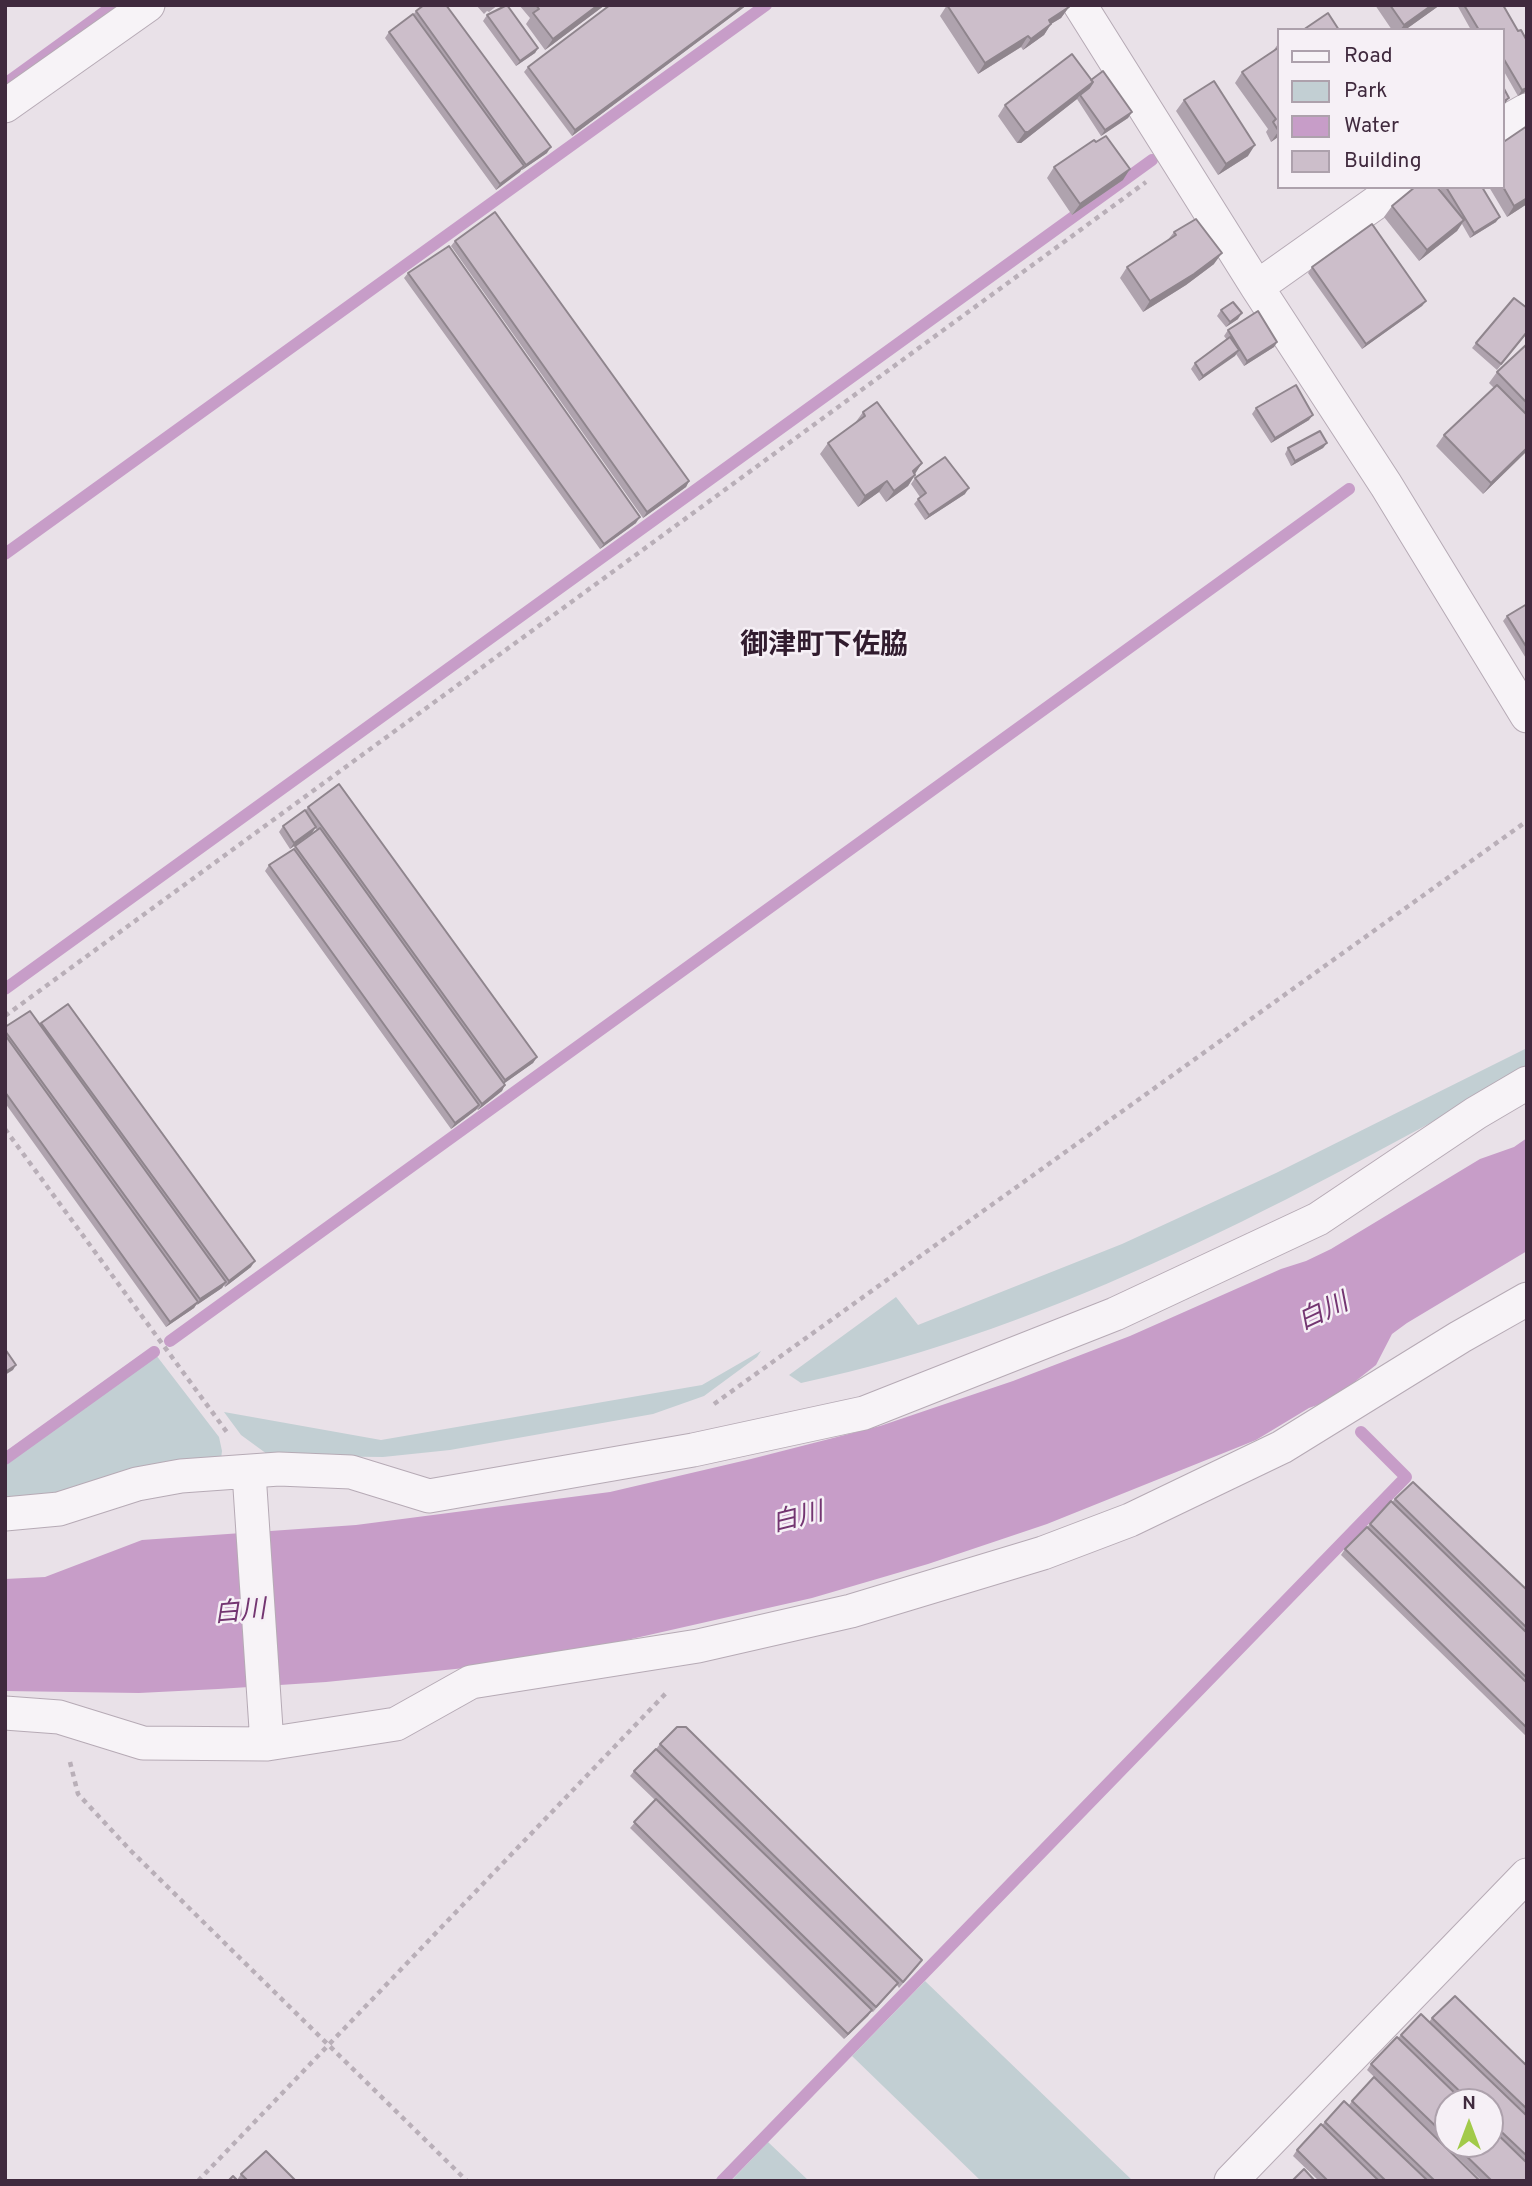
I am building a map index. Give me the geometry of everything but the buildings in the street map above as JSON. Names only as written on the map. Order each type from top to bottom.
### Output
[{"type":"street","points":[[5,106],[148,5]]},
{"type":"street","points":[[1080,5],[1179,158],[1257,287],[1387,485],[1527,716]]},
{"type":"street","points":[[1504,123],[1527,110]]},
{"type":"street","points":[[1257,287],[1395,189]]},
{"type":"street","points":[[5,1514],[59,1509],[137,1485],[181,1476],[249,1482],[279,1469],[351,1472],[429,1496],[692,1450],[864,1413],[1115,1314],[1318,1219],[1476,1113],[1527,1083]]},
{"type":"street","points":[[5,1713],[59,1717],[143,1743],[266,1738],[396,1724],[471,1682],[698,1646],[850,1611],[1043,1553],[1130,1520],[1282,1447],[1527,1299]]},
{"type":"street","points":[[249,1482],[266,1738]]},
{"type":"street","points":[[1231,2181],[1527,1875]]},
{"type":"path","points":[[5,1016],[1179,158]]},
{"type":"path","points":[[692,1450],[697,1417],[1527,821]]},
{"type":"path","points":[[5,1129],[233,1441],[249,1482]]},
{"type":"path","points":[[198,2181],[688,1670],[698,1646]]},
{"type":"path","points":[[59,1717],[78,1794],[131,1852],[467,2181]]},
{"type":"green space","points":[[1527,1048],[1527,1070],[1353,1165],[1175,1254],[992,1329],[897,1359],[801,1383],[789,1375],[896,1297],[918,1325],[1122,1244],[1276,1173]]},
{"type":"green space","points":[[761,1351],[757,1357],[704,1396],[653,1414],[450,1450],[383,1457],[267,1454],[241,1435],[224,1412],[381,1440],[702,1385]]},
{"type":"green space","points":[[156,1355],[219,1437],[221,1459],[54,1494],[5,1499],[5,1464]]},
{"type":"green space","points":[[925,1981],[1133,2181],[981,2181],[852,2056]]},
{"type":"green space","points":[[768,2142],[809,2181],[731,2181]]},
{"type":"water","name":"白川","points":[[1527,1138],[1527,1251],[1392,1334],[1376,1365],[1343,1396],[1309,1408],[1256,1440],[1047,1524],[928,1564],[812,1598],[596,1647],[465,1668],[326,1682],[139,1693],[5,1691],[5,1579],[45,1577],[142,1540],[356,1525],[610,1492],[880,1426],[1013,1381],[1130,1336],[1281,1269],[1306,1261],[1331,1249],[1480,1159],[1514,1147]]},
{"type":"waterway","points":[[5,84],[114,5]]},
{"type":"waterway","points":[[5,554],[766,5]]},
{"type":"waterway","points":[[5,989],[1152,160]]},
{"type":"waterway","points":[[170,1341],[1349,489]]},
{"type":"waterway","points":[[5,1459],[154,1352]]},
{"type":"waterway","points":[[722,2181],[1406,1477],[1361,1432]]},
{"type":"district","name":"御津町下佐脇","points":[[824,647]]}]
